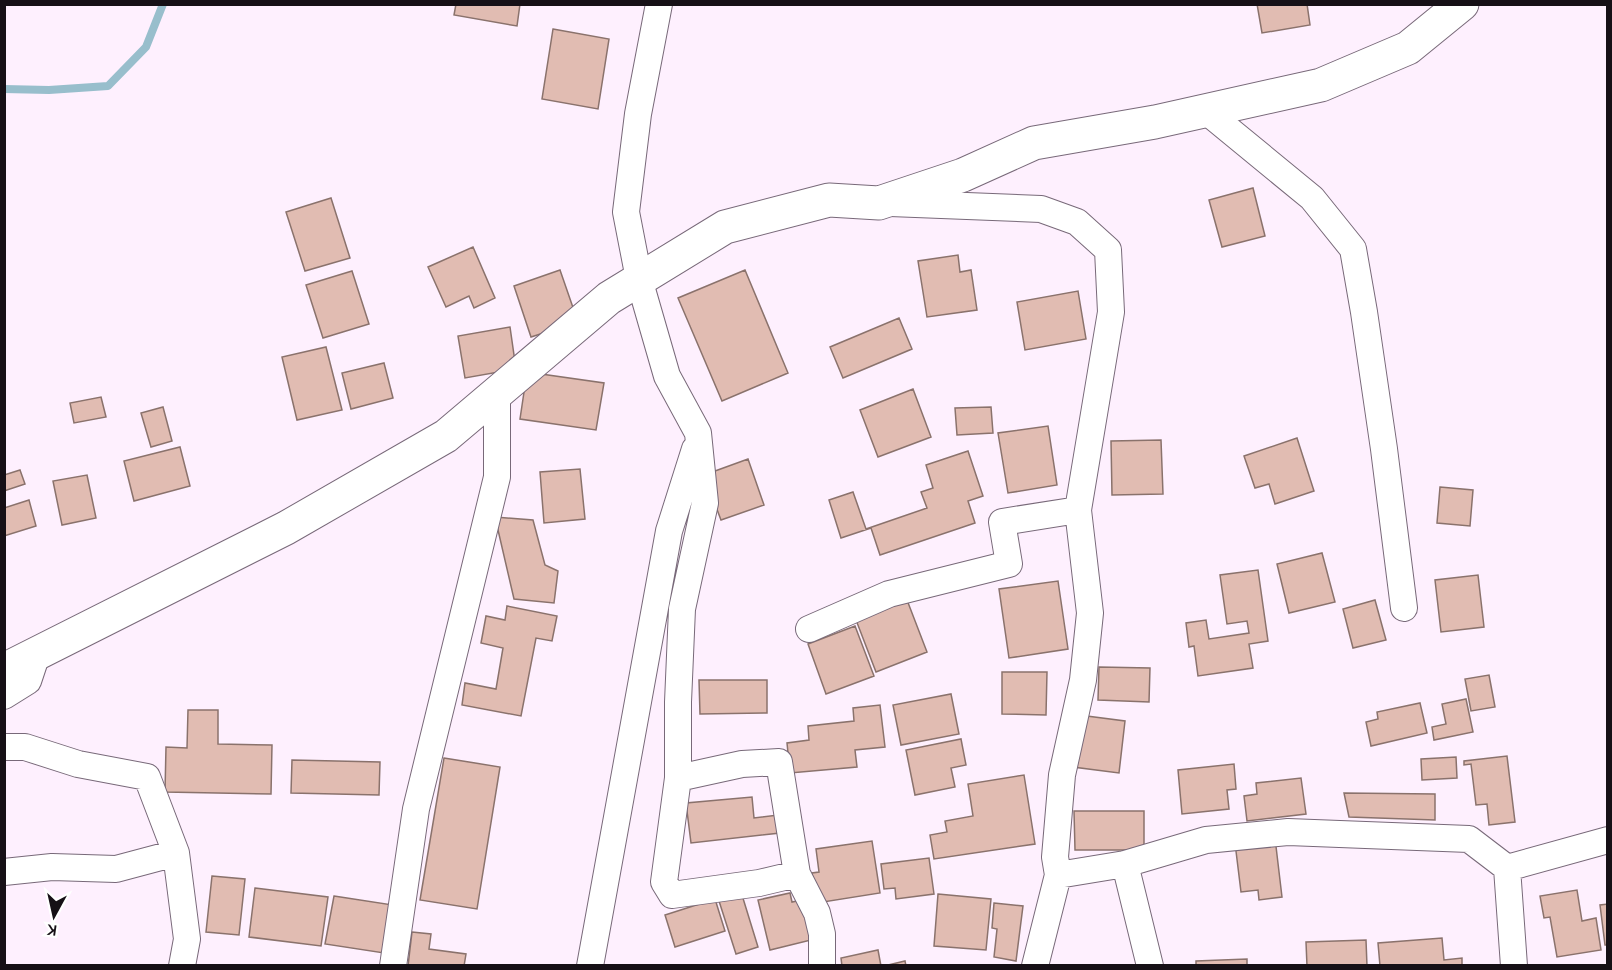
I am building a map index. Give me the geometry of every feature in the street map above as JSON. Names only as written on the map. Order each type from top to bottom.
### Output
[{"type":"street","points":[[659,4],[638,114],[626,212],[639,279],[667,376],[698,433],[705,503],[682,609],[678,778],[664,882],[672,896],[759,883],[797,874]]},
{"type":"street","points":[[879,203],[963,175],[1034,143],[1206,111],[1321,85],[1408,48],[1462,4]]},
{"type":"street","points":[[1206,111],[1312,198],[1353,249],[1382,437],[1404,608]]},
{"type":"street","points":[[4,670],[286,528],[446,436],[609,298],[725,227],[829,200],[1041,209],[1077,222],[1108,250],[1112,312],[1078,510],[1090,613],[1083,680],[1062,775],[1055,857],[1058,875],[1035,966]]},
{"type":"street","points":[[393,966],[416,809],[497,477],[497,393]]},
{"type":"street","points":[[590,966],[669,531],[698,439]]},
{"type":"street","points":[[809,629],[889,594],[1009,564],[1002,522],[1078,510]]},
{"type":"street","points":[[4,696],[28,681],[37,654]]},
{"type":"street","points":[[4,747],[25,747],[78,764],[147,777],[176,853],[187,939],[182,966]]},
{"type":"street","points":[[678,778],[742,764],[779,762],[797,874],[817,913],[822,934],[822,966]]},
{"type":"street","points":[[1058,875],[1125,864],[1206,840],[1288,832],[1469,839],[1507,868],[1514,966]]},
{"type":"street","points":[[1507,868],[1608,840]]},
{"type":"street","points":[[4,872],[52,867],[116,870],[176,853]]},
{"type":"street","points":[[1125,864],[1150,966]]},
{"type":"building","points":[[456,4],[520,4],[517,26],[454,15]]},
{"type":"building","points":[[1257,4],[1307,4],[1310,25],[1262,33]]},
{"type":"building","points":[[553,29],[609,39],[598,109],[542,99]]},
{"type":"building","points":[[1253,188],[1265,236],[1222,247],[1209,200]]},
{"type":"building","points":[[331,198],[350,258],[305,271],[286,212]]},
{"type":"building","points":[[473,247],[495,298],[474,308],[469,296],[446,307],[428,267]]},
{"type":"building","points":[[958,255],[960,272],[971,270],[977,310],[927,317],[918,261]]},
{"type":"building","points":[[560,270],[578,322],[531,337],[514,286]]},
{"type":"building","points":[[745,270],[788,373],[722,401],[678,298]]},
{"type":"building","points":[[352,271],[369,324],[323,338],[306,285]]},
{"type":"building","points":[[1078,291],[1086,339],[1025,350],[1017,302]]},
{"type":"building","points":[[899,318],[912,349],[843,378],[830,347]]},
{"type":"building","points":[[510,327],[516,369],[465,378],[458,336]]},
{"type":"building","points":[[326,347],[342,410],[297,420],[282,357]]},
{"type":"building","points":[[384,363],[393,398],[351,409],[342,373]]},
{"type":"building","points":[[527,372],[604,383],[596,430],[520,419]]},
{"type":"building","points":[[913,389],[931,437],[878,457],[860,410]]},
{"type":"building","points":[[101,397],[106,417],[74,423],[70,403]]},
{"type":"building","points":[[163,407],[172,441],[151,447],[141,413]]},
{"type":"building","points":[[991,407],[993,433],[957,435],[955,408]]},
{"type":"building","points":[[1048,426],[1057,485],[1008,493],[998,433]]},
{"type":"building","points":[[1297,438],[1314,491],[1275,504],[1269,484],[1255,488],[1244,456]]},
{"type":"building","points":[[1161,440],[1163,494],[1112,495],[1111,441]]},
{"type":"building","points":[[180,447],[190,486],[134,501],[124,461]]},
{"type":"building","points":[[968,451],[983,496],[968,501],[975,523],[880,555],[871,528],[841,538],[829,500],[853,492],[866,529],[927,508],[921,492],[933,488],[926,465]]},
{"type":"building","points":[[748,459],[764,505],[721,520],[704,475]]},
{"type":"building","points":[[580,469],[585,519],[544,523],[540,472]]},
{"type":"building","points":[[20,470],[25,484],[4,491],[4,475]]},
{"type":"building","points":[[87,475],[96,518],[62,525],[53,481]]},
{"type":"building","points":[[1440,487],[1473,490],[1470,526],[1437,523]]},
{"type":"building","points":[[29,500],[36,526],[4,536],[4,508]]},
{"type":"building","points":[[495,517],[533,520],[545,565],[558,571],[554,603],[514,599]]},
{"type":"building","points":[[1322,553],[1335,602],[1289,613],[1277,564]]},
{"type":"building","points":[[1258,570],[1268,641],[1249,644],[1253,668],[1198,676],[1194,646],[1189,647],[1186,623],[1206,620],[1209,639],[1249,633],[1247,621],[1227,624],[1220,575]]},
{"type":"building","points":[[1478,575],[1484,627],[1441,632],[1435,580]]},
{"type":"building","points":[[1058,581],[1068,649],[1009,658],[999,589]]},
{"type":"building","points":[[907,600],[927,652],[876,672],[856,620]]},
{"type":"building","points":[[1375,600],[1386,640],[1353,648],[1343,609]]},
{"type":"building","points":[[507,606],[557,616],[552,641],[536,638],[521,716],[462,705],[465,683],[496,689],[503,648],[481,643],[486,616],[505,620]]},
{"type":"building","points":[[855,626],[874,676],[826,694],[808,644]]},
{"type":"building","points":[[1099,667],[1150,668],[1149,702],[1098,700]]},
{"type":"building","points":[[1002,672],[1047,672],[1046,715],[1002,714]]},
{"type":"building","points":[[1489,675],[1495,707],[1471,711],[1465,679]]},
{"type":"building","points":[[699,680],[767,680],[767,713],[700,714]]},
{"type":"building","points":[[951,694],[959,734],[901,745],[893,705]]},
{"type":"building","points":[[1466,699],[1473,732],[1434,740],[1432,727],[1446,724],[1442,704]]},
{"type":"building","points":[[1420,703],[1427,733],[1371,746],[1366,722],[1378,719],[1377,712]]},
{"type":"building","points":[[880,705],[885,747],[855,750],[857,767],[790,773],[787,743],[809,740],[808,726],[854,721],[853,708]]},
{"type":"building","points":[[188,710],[218,710],[218,744],[272,745],[271,794],[165,792],[166,747],[187,748]]},
{"type":"building","points":[[1079,715],[1125,721],[1119,773],[1073,767]]},
{"type":"building","points":[[961,739],[966,765],[951,768],[955,787],[915,795],[906,750]]},
{"type":"building","points":[[1507,756],[1515,822],[1489,825],[1487,804],[1476,805],[1471,764],[1464,765],[1464,761]]},
{"type":"building","points":[[1456,757],[1457,778],[1422,780],[1421,759]]},
{"type":"building","points":[[444,758],[500,767],[477,909],[420,900]]},
{"type":"building","points":[[292,760],[380,762],[379,795],[291,793]]},
{"type":"building","points":[[1234,764],[1236,789],[1227,790],[1229,809],[1182,814],[1178,770]]},
{"type":"building","points":[[1024,775],[1035,844],[934,859],[930,835],[947,832],[945,821],[973,816],[968,784]]},
{"type":"building","points":[[1301,778],[1306,814],[1247,821],[1244,796],[1257,794],[1256,783]]},
{"type":"building","points":[[1344,793],[1435,794],[1435,820],[1349,817]]},
{"type":"building","points":[[752,797],[754,818],[778,815],[780,833],[691,843],[686,803]]},
{"type":"building","points":[[1074,811],[1144,811],[1144,850],[1075,850]]},
{"type":"building","points":[[1275,838],[1282,897],[1259,900],[1258,890],[1241,892],[1235,843]]},
{"type":"building","points":[[872,841],[880,893],[817,903],[812,873],[819,872],[816,849]]},
{"type":"building","points":[[929,858],[934,894],[896,899],[895,888],[884,889],[881,864]]},
{"type":"building","points":[[212,876],[245,879],[239,935],[206,932]]},
{"type":"building","points":[[255,888],[328,897],[321,946],[249,937]]},
{"type":"building","points":[[1577,890],[1582,921],[1596,918],[1601,950],[1557,957],[1550,917],[1544,918],[1540,896]]},
{"type":"building","points":[[790,893],[792,902],[802,900],[811,940],[770,950],[758,900]]},
{"type":"building","points":[[938,894],[991,899],[986,950],[934,946]]},
{"type":"building","points":[[742,895],[758,947],[736,954],[719,901]]},
{"type":"building","points":[[334,896],[393,905],[384,953],[325,944]]},
{"type":"building","points":[[715,899],[725,931],[675,947],[665,915]]},
{"type":"building","points":[[994,903],[1023,906],[1016,961],[994,957],[997,929],[992,928]]},
{"type":"building","points":[[1608,904],[1608,945],[1605,945],[1600,905]]},
{"type":"building","points":[[412,932],[431,934],[429,949],[466,954],[464,966],[408,966]]},
{"type":"building","points":[[1442,938],[1444,960],[1462,958],[1462,966],[1380,966],[1378,943]]},
{"type":"building","points":[[1366,940],[1367,966],[1307,966],[1306,942]]},
{"type":"building","points":[[878,950],[881,966],[842,966],[841,958]]},
{"type":"building","points":[[1247,959],[1247,966],[1196,966],[1196,961]]},
{"type":"building","points":[[905,961],[906,966],[884,966]]},
{"type":"waterway","points":[[4,89],[49,90],[108,86],[146,47],[163,4]]}]
